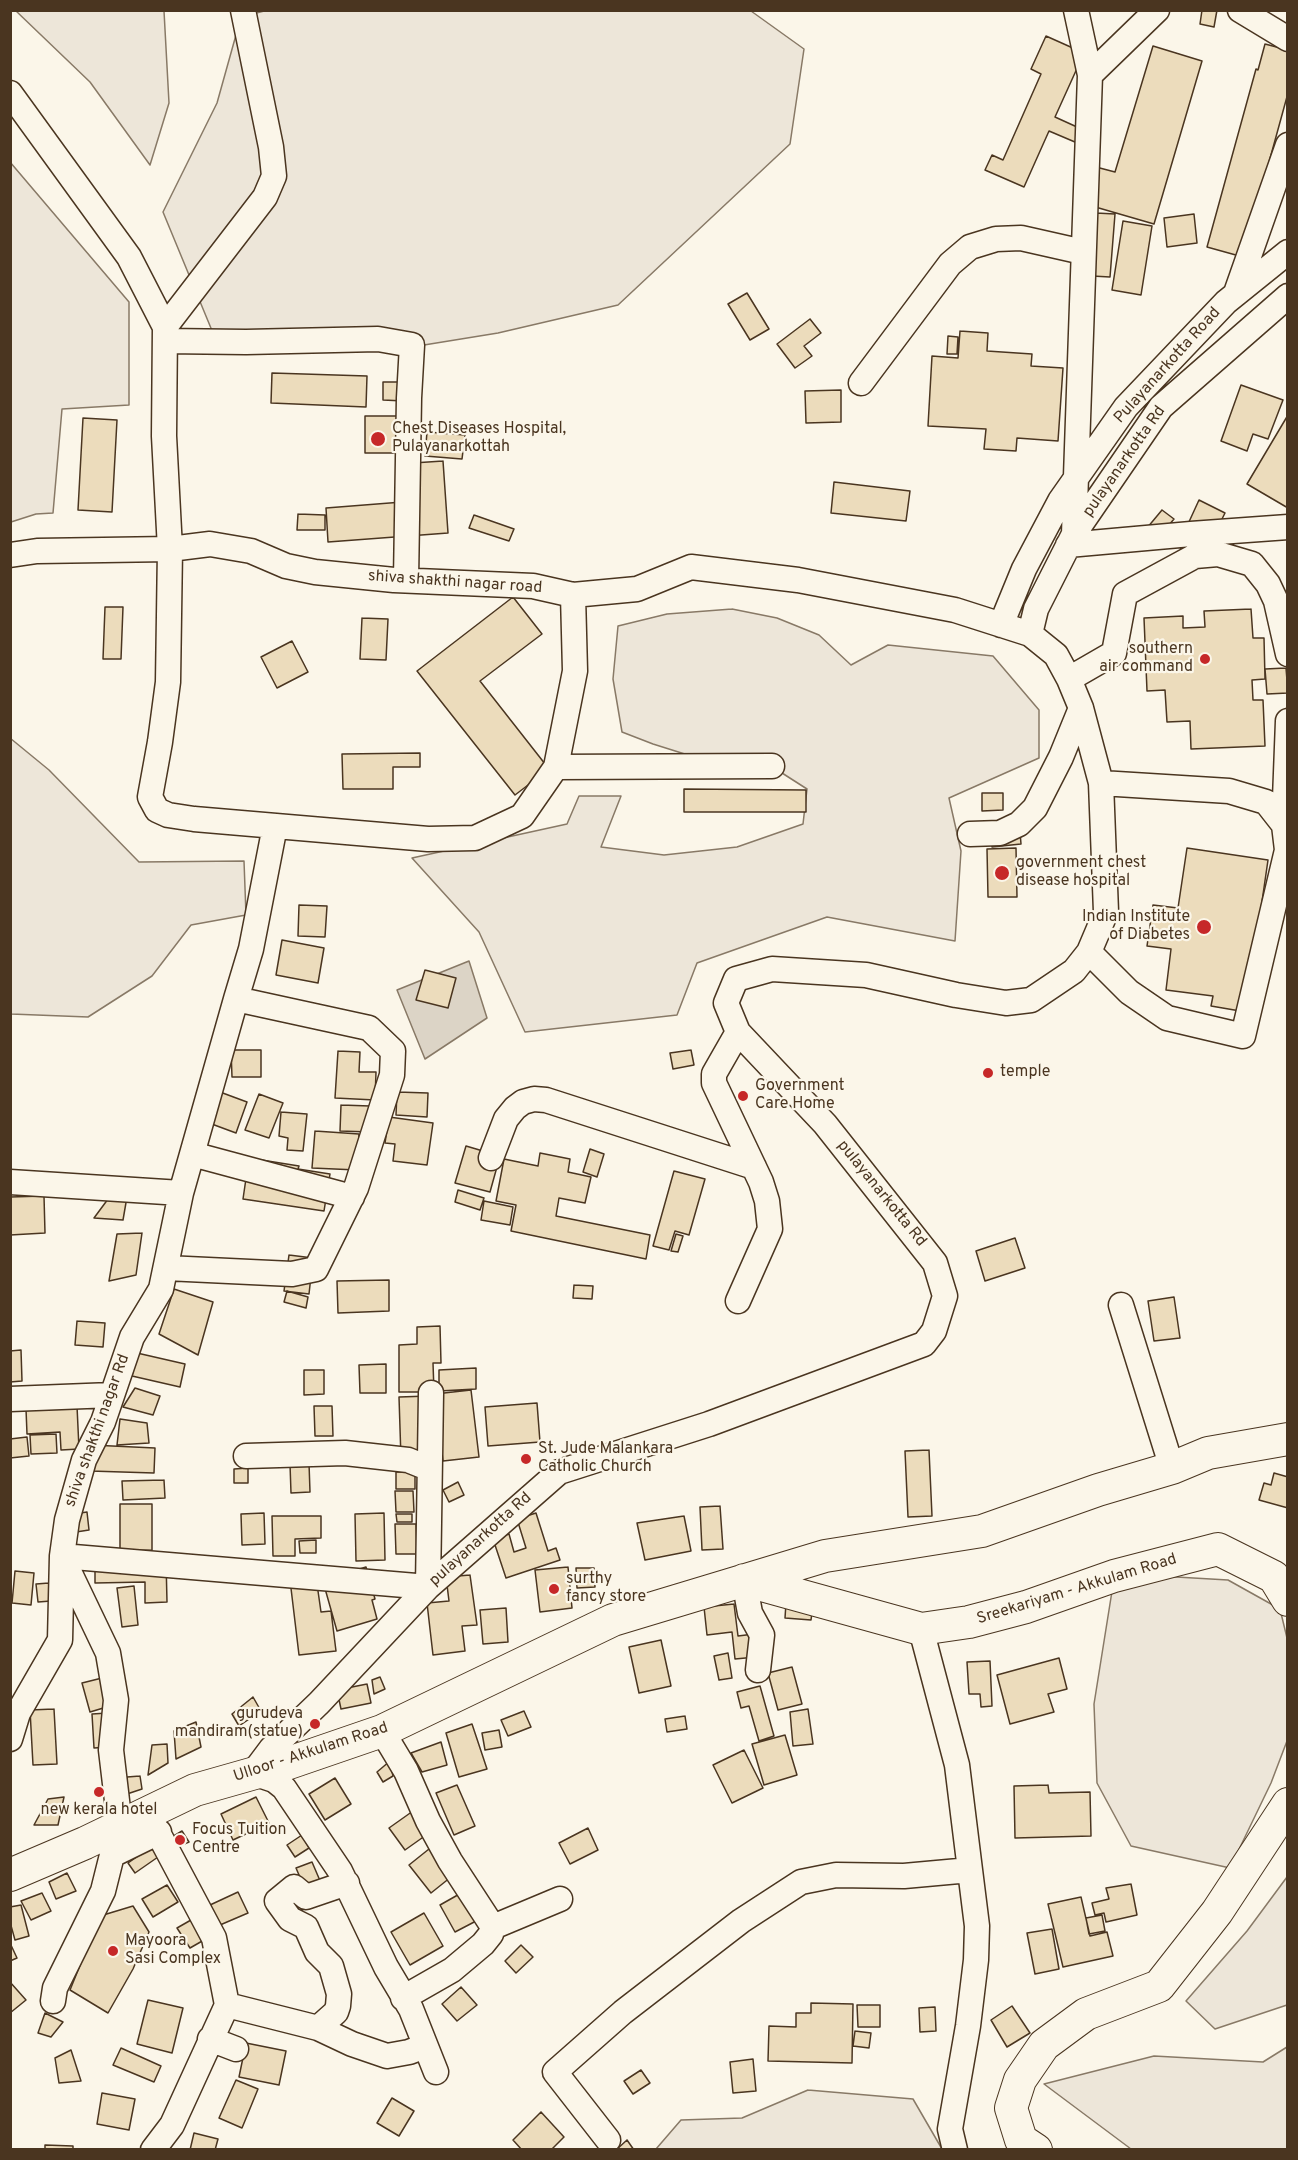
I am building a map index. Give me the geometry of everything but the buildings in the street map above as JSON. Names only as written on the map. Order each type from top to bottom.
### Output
[{"type":"main road","name":"Ulloor - Akkulam Road","points":[[10,1875],[85,1844],[120,1826],[153,1822],[195,1790],[283,1765],[382,1731],[613,1620],[825,1556],[982,1531],[1098,1490],[1172,1468],[1208,1453],[1287,1439]]},
{"type":"main road","name":"Sreekariyam - Akkulam Road","points":[[744,1580],[921,1629],[969,1622],[1026,1607],[1114,1576],[1218,1549],[1274,1576],[1287,1600]]},
{"type":"main road","points":[[1036,2150],[1022,2140],[1011,2108],[1020,2080],[1044,2045],[1086,2014],[1159,1986],[1276,1838],[1287,1804]]},
{"type":"street","points":[[165,334],[265,197],[274,176],[271,147],[243,10]]},
{"type":"street","points":[[1076,10],[1090,75],[1076,479],[1071,540],[1287,527]]},
{"type":"street","points":[[1090,75],[1157,10]]},
{"type":"street","points":[[1240,10],[1287,39]]},
{"type":"street","points":[[15,103],[129,257],[165,334],[164,436],[170,549],[168,682],[150,797],[157,810],[168,815],[428,839],[475,838],[522,816],[556,767],[575,670],[573,595]]},
{"type":"street","points":[[1236,294],[1287,146]]},
{"type":"street","points":[[861,383],[950,264],[970,248],[996,239],[1021,238],[1083,252]]},
{"type":"street","name":"Pulayanarkotta Road","points":[[1001,625],[1024,569],[1060,501],[1126,407],[1226,302],[1287,252]]},
{"type":"street","name":"pulayanarkotta Rd","points":[[1030,634],[1036,609],[1071,540],[1161,407],[1287,296]]},
{"type":"street","points":[[165,334],[246,342],[378,339],[412,345],[406,580]]},
{"type":"street","name":"shiva shakthi nagar road","points":[[10,555],[49,551],[170,549],[210,544],[251,551],[286,566],[315,573],[533,586],[573,595],[637,589],[692,567],[798,580],[907,599],[955,610],[1001,625]]},
{"type":"street","points":[[1069,679],[1114,653],[1125,594],[1195,556],[1218,554],[1252,564],[1268,584],[1276,601],[1287,654]]},
{"type":"street","name":"pulayanarkotta Rd","points":[[253,1773],[271,1749],[319,1703],[428,1587],[559,1472],[709,1424],[897,1356],[924,1344],[934,1331],[945,1296],[935,1263],[825,1124],[738,1032],[726,1003],[736,979],[772,969],[866,975],[956,995],[1006,1003],[1030,1000],[1074,971],[1089,952],[1106,912],[1101,783],[1082,708],[1056,655],[1030,634],[1001,625]]},
{"type":"street","points":[[970,834],[1000,833],[1019,824],[1035,808],[1061,757],[1082,708]]},
{"type":"street","points":[[1089,952],[1129,992],[1167,1018],[1243,1036],[1287,850],[1284,825],[1287,721]]},
{"type":"street","points":[[556,767],[772,766]]},
{"type":"street","points":[[1101,783],[1229,791],[1266,802],[1284,825]]},
{"type":"street","name":"shiva shakthi nagar Rd","points":[[10,1739],[18,1713],[60,1640],[62,1556],[67,1520],[84,1460],[103,1422],[132,1337],[161,1288],[192,1154],[251,949],[275,826]]},
{"type":"street","points":[[166,1268],[292,1274],[316,1269],[356,1188],[392,1075],[393,1051],[369,1028],[236,999]]},
{"type":"street","points":[[738,1032],[714,1074],[714,1083],[754,1167],[767,1201],[770,1229],[738,1301]]},
{"type":"street","points":[[491,1158],[506,1119],[523,1102],[534,1099],[546,1100],[754,1167]]},
{"type":"street","points":[[192,1154],[352,1197]]},
{"type":"street","points":[[10,1182],[182,1193]]},
{"type":"street","points":[[1121,1305],[1172,1468]]},
{"type":"street","points":[[62,1556],[428,1587],[428,1468],[431,1393]]},
{"type":"street","points":[[10,1399],[112,1395]]},
{"type":"street","points":[[246,1456],[345,1453],[408,1460],[428,1468]]},
{"type":"street","points":[[62,1556],[108,1653],[116,1700],[111,1750],[120,1826]]},
{"type":"street","points":[[744,1580],[750,1613],[762,1635],[758,1670]]},
{"type":"street","points":[[921,1629],[957,1765],[977,1926],[976,1960],[968,2026],[950,2130],[955,2150]]},
{"type":"street","points":[[382,1731],[406,1771],[428,1821],[450,1861],[493,1927],[491,1934],[483,1944],[452,1970],[403,1998]]},
{"type":"street","points":[[253,1773],[274,1780],[284,1788],[346,1883],[386,1967],[411,2009],[436,2072]]},
{"type":"street","points":[[53,2001],[55,1988],[103,1891],[112,1856],[153,1822],[214,1938],[227,2005],[172,2125],[153,2150]]},
{"type":"street","points":[[608,2140],[555,2072],[623,2012],[741,1921],[801,1882],[836,1875],[904,1876],[970,1870]]},
{"type":"street","points":[[318,2028],[336,2012],[338,2006],[339,1994],[331,1966],[317,1952],[306,1928],[290,1919],[277,1901],[294,1887],[306,1897],[346,1883]]},
{"type":"street","points":[[493,1927],[560,1899]]},
{"type":"street","points":[[227,2005],[318,2028],[352,2044],[387,2056],[425,2046]]},
{"type":"street","points":[[210,2039],[236,2049]]},
{"type":"shaded area","points":[[268,10],[751,11],[804,49],[790,144],[618,305],[498,333],[387,351],[220,350],[163,212],[217,103],[241,17]]},
{"type":"shaded area","points":[[16,11],[164,11],[169,103],[150,165],[90,82]]},
{"type":"shaded area","points":[[10,162],[129,302],[129,405],[62,409],[53,513],[36,514],[11,522]]},
{"type":"shaded area","points":[[732,609],[777,618],[819,635],[851,665],[888,645],[993,656],[1039,710],[1039,758],[949,798],[961,851],[955,941],[827,917],[697,963],[677,1015],[525,1032],[479,932],[412,858],[567,824],[579,796],[621,796],[601,847],[664,855],[737,847],[803,824],[807,789],[757,757],[707,761],[622,732],[613,679],[618,626],[667,614]]},
{"type":"shaded area","points":[[10,738],[49,770],[139,862],[244,861],[246,915],[191,925],[152,976],[88,1017],[11,1014]]},
{"type":"shaded area","points":[[469,961],[487,1018],[425,1059],[397,990]]},
{"type":"shaded area","points":[[1159,1576],[1228,1580],[1280,1609],[1287,1638],[1287,1741],[1271,1783],[1230,1868],[1131,1846],[1097,1783],[1094,1704],[1113,1585]]},
{"type":"shaded area","points":[[1287,1877],[1287,2005],[1215,2029],[1186,2001],[1247,1931]]},
{"type":"shaded area","points":[[1287,2047],[1287,2149],[1131,2149],[1044,2084],[1154,2056],[1263,2062]]},
{"type":"shaded area","points":[[808,2090],[913,2099],[942,2149],[656,2149],[681,2120],[742,2118]]},
{"type":"place","name":"Chest Diseases Hospital, Pulayanarkottah","points":[[378,439]]},
{"type":"place","name":"southern air command","points":[[1205,659]]},
{"type":"place","name":"government chest disease hospital","points":[[1002,873]]},
{"type":"place","name":"Indian Institute of Diabetes","points":[[1204,927]]},
{"type":"place","name":"temple","points":[[988,1073]]},
{"type":"place","name":"Government Care Home","points":[[743,1096]]},
{"type":"place","name":"St. Jude Malankara Catholic Church","points":[[526,1459]]},
{"type":"place","name":"surthy fancy store","points":[[554,1589]]},
{"type":"place","name":"gurudeva mandiram(statue)","points":[[315,1724]]},
{"type":"place","name":"new kerala hotel","points":[[99,1792]]},
{"type":"place","name":"Focus Tuition Centre","points":[[180,1840]]},
{"type":"place","name":"Mayoora Sasi Complex","points":[[113,1951]]}]
